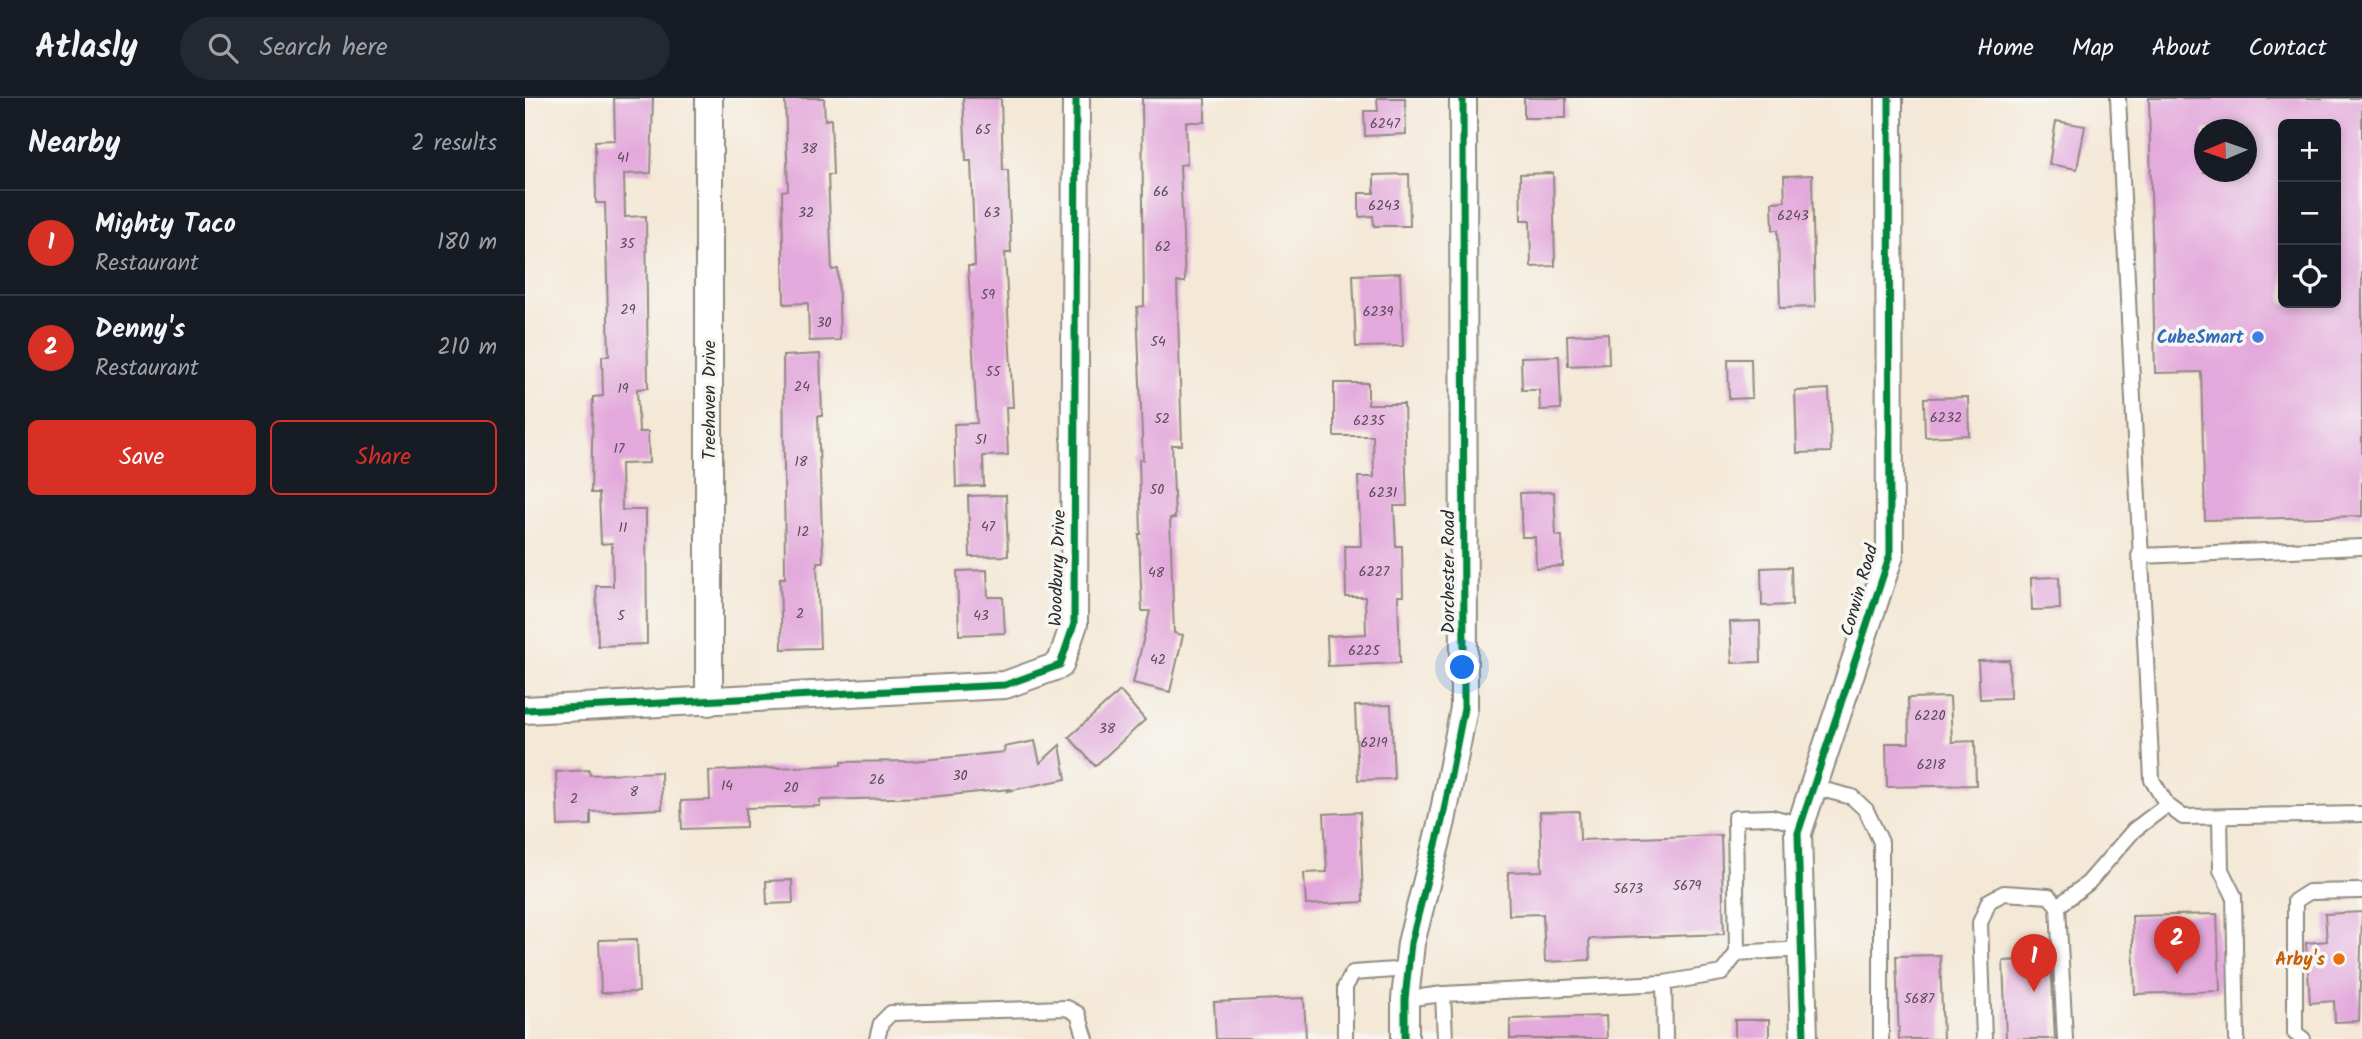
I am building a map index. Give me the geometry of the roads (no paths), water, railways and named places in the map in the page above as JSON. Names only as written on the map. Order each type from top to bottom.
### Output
[{"type":"street","name":"Treehaven Drive","points":[[709,98],[709,702]]},
{"type":"street","name":"Woodbury Drive","points":[[525,710],[1005,685],[1060,665],[1074,624],[1076,98]]},
{"type":"street","name":"Dorchester Road","points":[[1405,1039],[1405,999],[1411,943],[1443,821],[1464,708],[1463,98]]},
{"type":"street","name":"Corwin Road","points":[[1804,1039],[1798,833],[1890,555],[1889,98]]},
{"type":"lane","points":[[2118,98],[2152,780],[2168,805],[2183,817],[2362,814]]},
{"type":"lane","points":[[2139,556],[2362,547]]},
{"type":"lane","points":[[1813,787],[1852,797],[1866,810],[1881,842],[1881,1039]]},
{"type":"lane","points":[[2058,906],[2088,883],[2134,830],[2168,805]]},
{"type":"lane","points":[[1405,999],[1443,994],[1664,983],[1722,973],[1737,953],[1735,818],[1772,817],[1801,825]]},
{"type":"lane","points":[[2220,817],[2221,870],[2234,896],[2237,1039]]},
{"type":"lane","points":[[2303,1039],[2295,1033],[2295,901],[2309,892],[2362,891]]},
{"type":"lane","points":[[1984,1039],[1980,923],[1989,901],[2004,894],[2049,896],[2058,906],[2065,1039]]},
{"type":"lane","points":[[1737,953],[1802,949]]},
{"type":"lane","points":[[1345,1039],[1345,987],[1353,973],[1408,969]]},
{"type":"lane","points":[[1664,983],[1665,1039]]},
{"type":"lane","points":[[1443,994],[1445,1039]]},
{"type":"lane","points":[[877,1039],[881,1023],[891,1013],[1067,1008],[1078,1014],[1086,1039]]},
{"type":"place","name":"CubeSmart","points":[[2258,337]]},
{"type":"place","name":"Arby's","points":[[2339,959]]},
{"type":"place","name":"Denny's","points":[[2177,974]]},
{"type":"place","name":"Mighty Taco","points":[[2034,992]]}]
